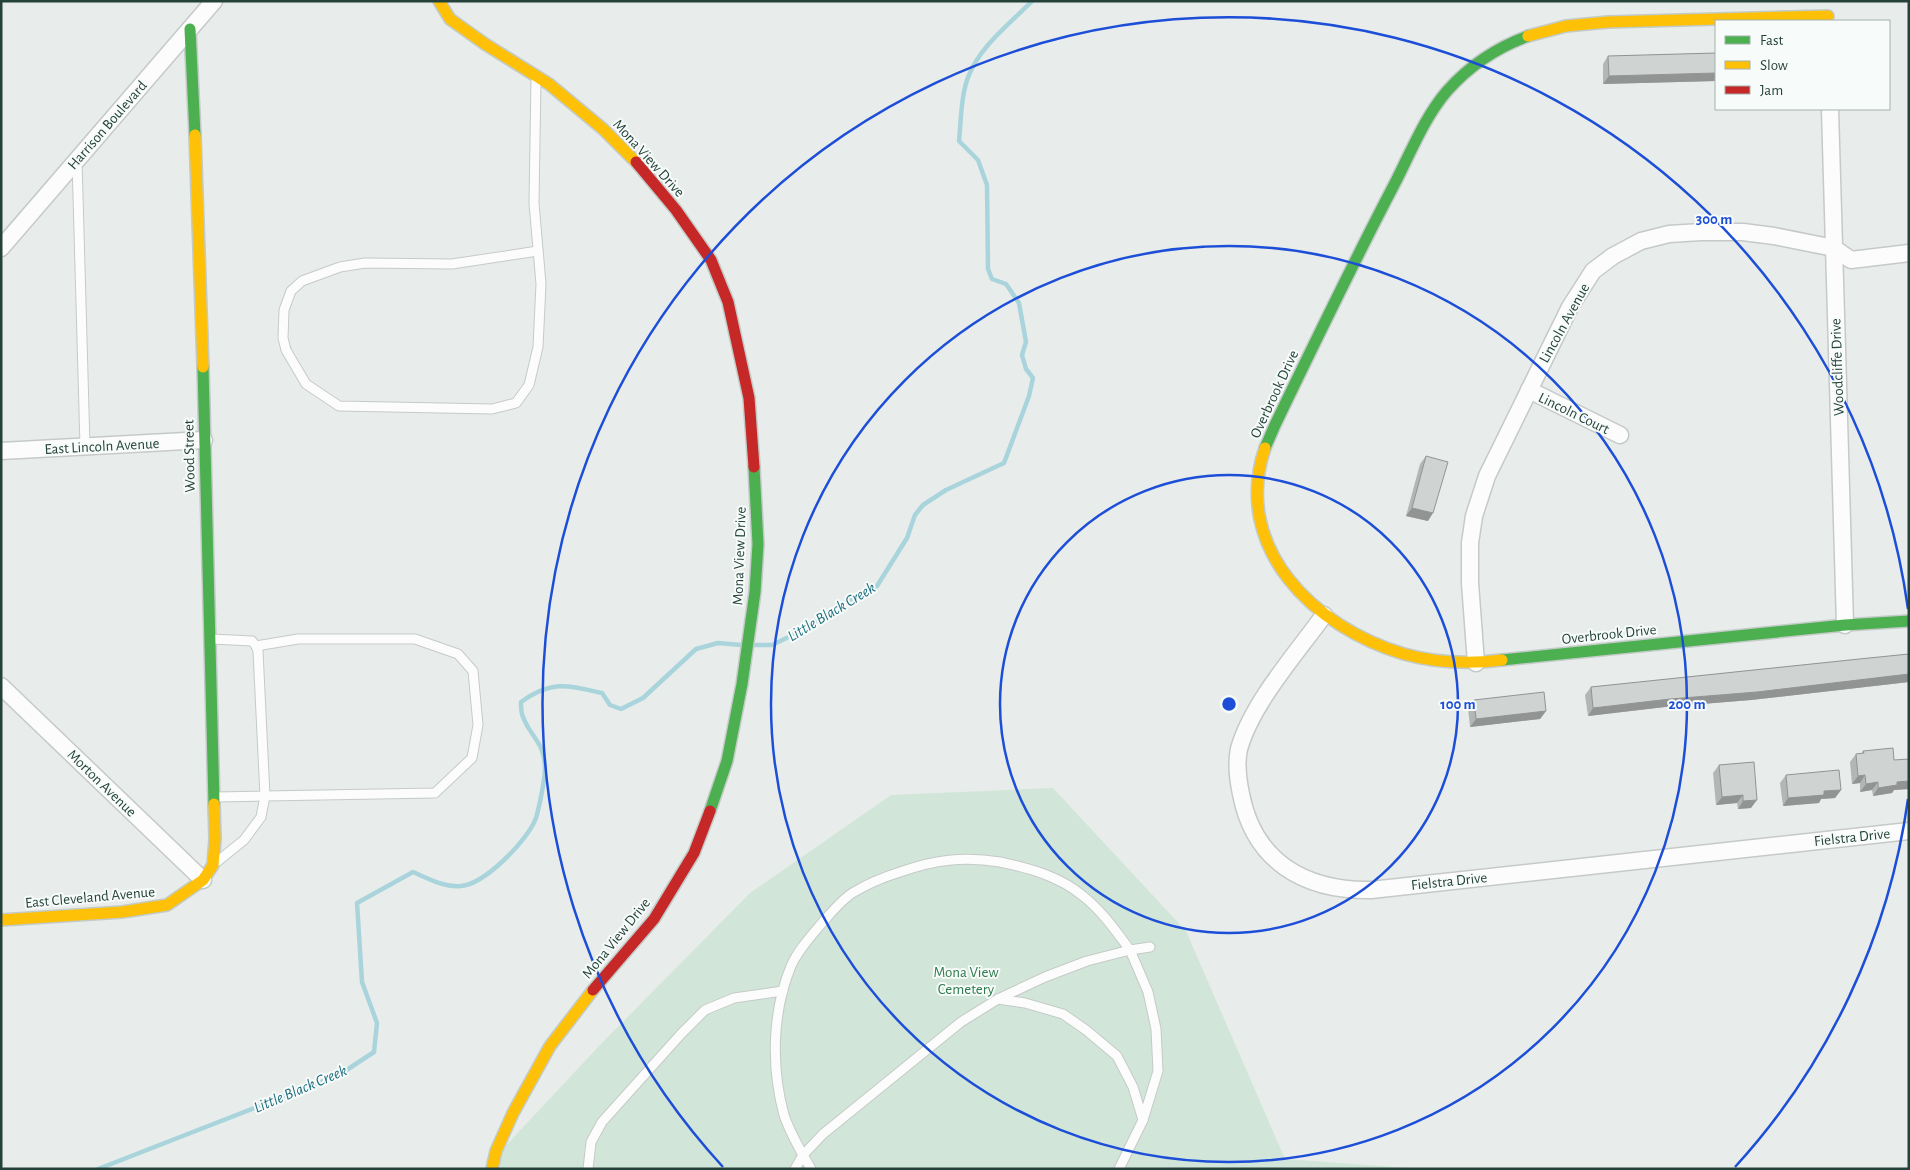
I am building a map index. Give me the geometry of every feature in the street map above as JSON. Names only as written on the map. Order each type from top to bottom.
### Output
[{"type":"street","name":"Harrison Boulevard","points":[[1,248],[214,1]]},
{"type":"street","name":"Mona View Drive","points":[[439,1],[450,19],[485,44],[536,75],[574,103],[603,129],[642,168],[676,210],[711,260],[728,302],[749,398],[756,492],[758,544],[755,592],[749,638],[726,760],[714,803],[694,853],[654,919],[579,1007],[550,1046],[513,1113],[496,1151],[492,1169]]},
{"type":"street","name":"Overbrook Drive","points":[[1828,13],[1567,25],[1538,32],[1510,43],[1477,64],[1450,88],[1430,114],[1403,166],[1265,445],[1258,487],[1262,524],[1270,552],[1284,577],[1304,599],[1324,615],[1350,632],[1379,645],[1404,654],[1445,661],[1476,662],[1844,624],[1909,621]]},
{"type":"street","name":"Wood Street","points":[[190,29],[200,253],[215,839],[213,865],[203,880]]},
{"type":"street","name":"Woodcliffe Drive","points":[[1830,110],[1844,624]]},
{"type":"street","name":"Lincoln Avenue","points":[[1476,662],[1470,583],[1470,543],[1474,516],[1487,476],[1570,307],[1593,272],[1613,256],[1635,244],[1669,234],[1742,232],[1774,236],[1834,248],[1851,260],[1909,253]]},
{"type":"street","name":"Lincoln Court","points":[[1529,390],[1620,435]]},
{"type":"street","name":"East Lincoln Avenue","points":[[1,451],[204,440]]},
{"type":"street","name":"Fielstra Drive","points":[[1324,615],[1269,690],[1251,721],[1239,750],[1238,780],[1251,828],[1269,853],[1285,869],[1309,881],[1334,888],[1371,890],[1909,831]]},
{"type":"street","name":"Morton Avenue","points":[[1,686],[203,880]]},
{"type":"street","name":"East Cleveland Avenue","points":[[1,920],[122,912],[167,905],[203,880]]},
{"type":"lane","points":[[536,75],[534,203],[538,252],[540,284],[538,347],[529,385],[516,403],[492,409],[339,406],[306,384],[286,350],[283,338],[284,310],[291,291],[302,281],[340,267],[365,263],[452,264],[538,252]]},
{"type":"lane","points":[[77,160],[85,446]]},
{"type":"lane","points":[[209,639],[252,641],[258,651],[265,796],[261,816],[244,840],[213,865]]},
{"type":"lane","points":[[214,797],[435,793],[472,758],[478,726],[473,671],[458,654],[415,640],[298,639],[256,646]]},
{"type":"lane","points":[[811,1169],[785,1116],[775,1070],[775,1039],[783,991],[792,965],[808,939],[853,892],[925,863],[951,859],[992,861],[1020,866],[1055,878],[1082,895],[1106,916],[1130,950],[1148,992],[1156,1029],[1158,1071],[1143,1120],[1119,1169]]},
{"type":"lane","points":[[795,1169],[803,1155],[822,1134],[961,1022],[998,999],[1087,960],[1150,947]]},
{"type":"lane","points":[[588,1169],[591,1142],[602,1122],[681,1034],[706,1010],[734,998],[783,991]]},
{"type":"lane","points":[[998,999],[1026,1003],[1063,1014],[1092,1035],[1117,1056],[1133,1087],[1143,1120]]},
{"type":"green space","name":"Mona View Cemetery","points":[[1053,788],[1186,931],[1285,1159],[1421,1169],[484,1169],[599,1046],[750,893],[891,795]]},
{"type":"building","points":[[1715,53],[1715,73],[1609,76],[1608,56]]},
{"type":"building","points":[[1426,456],[1448,462],[1433,513],[1412,508]]},
{"type":"building","points":[[1909,654],[1909,674],[1757,692],[1593,708],[1591,687]]},
{"type":"building","points":[[1544,692],[1546,711],[1476,719],[1474,700]]},
{"type":"building","points":[[1893,748],[1894,760],[1909,759],[1909,781],[1897,782],[1897,785],[1878,788],[1878,782],[1866,784],[1865,775],[1858,776],[1856,754],[1864,753],[1863,751]]},
{"type":"building","points":[[1754,762],[1757,800],[1743,801],[1743,795],[1722,797],[1719,765]]},
{"type":"building","points":[[1839,770],[1841,790],[1824,791],[1824,795],[1788,798],[1786,775]]},
{"type":"waterway","name":"Little Black Creek","points":[[754,645],[772,645],[803,630],[848,601],[877,586],[907,538],[915,515],[923,505],[946,490],[1004,463],[1029,396],[1033,378],[1026,369],[1022,355],[1026,342],[1019,303],[1006,284],[992,279],[988,269],[987,185],[978,160],[959,141],[964,90],[974,64],[988,44],[1032,1]]},
{"type":"waterway","name":"Little Black Creek","points":[[98,1169],[339,1075],[374,1052],[377,1023],[362,982],[357,903],[413,872],[449,886],[461,886],[471,883],[482,878],[504,860],[524,838],[536,818],[542,794],[545,769],[543,752],[526,724],[521,712],[521,702],[542,690],[560,686],[602,693],[610,705],[621,709],[643,698],[696,649],[718,643],[741,645]]},
{"type":"traffic: fast","points":[[190,29],[195,135]]},
{"type":"traffic: fast","points":[[1265,448],[1349,273],[1431,112],[1447,91],[1465,73],[1495,52],[1528,36]]},
{"type":"traffic: fast","points":[[203,367],[214,804]]},
{"type":"traffic: fast","points":[[710,811],[727,761],[742,684],[755,592],[758,544],[754,467]]},
{"type":"traffic: fast","points":[[1502,660],[1845,625],[1909,621]]},
{"type":"traffic: slow","points":[[439,1],[450,19],[485,44],[549,84],[603,129],[636,162]]},
{"type":"traffic: slow","points":[[1528,36],[1566,26],[1608,22],[1828,16]]},
{"type":"traffic: slow","points":[[195,135],[203,367]]},
{"type":"traffic: slow","points":[[1265,448],[1258,484],[1260,519],[1271,550],[1288,579],[1312,604],[1340,625],[1371,642],[1404,654],[1453,662],[1502,660]]},
{"type":"traffic: slow","points":[[1,920],[122,912],[167,905],[203,880],[213,865],[215,839],[214,804]]},
{"type":"traffic: slow","points":[[492,1169],[496,1151],[513,1113],[550,1046],[593,990]]},
{"type":"traffic: jam","points":[[636,162],[676,210],[711,260],[728,302],[749,398],[754,467]]},
{"type":"traffic: jam","points":[[593,990],[654,919],[694,853],[710,811]]}]
